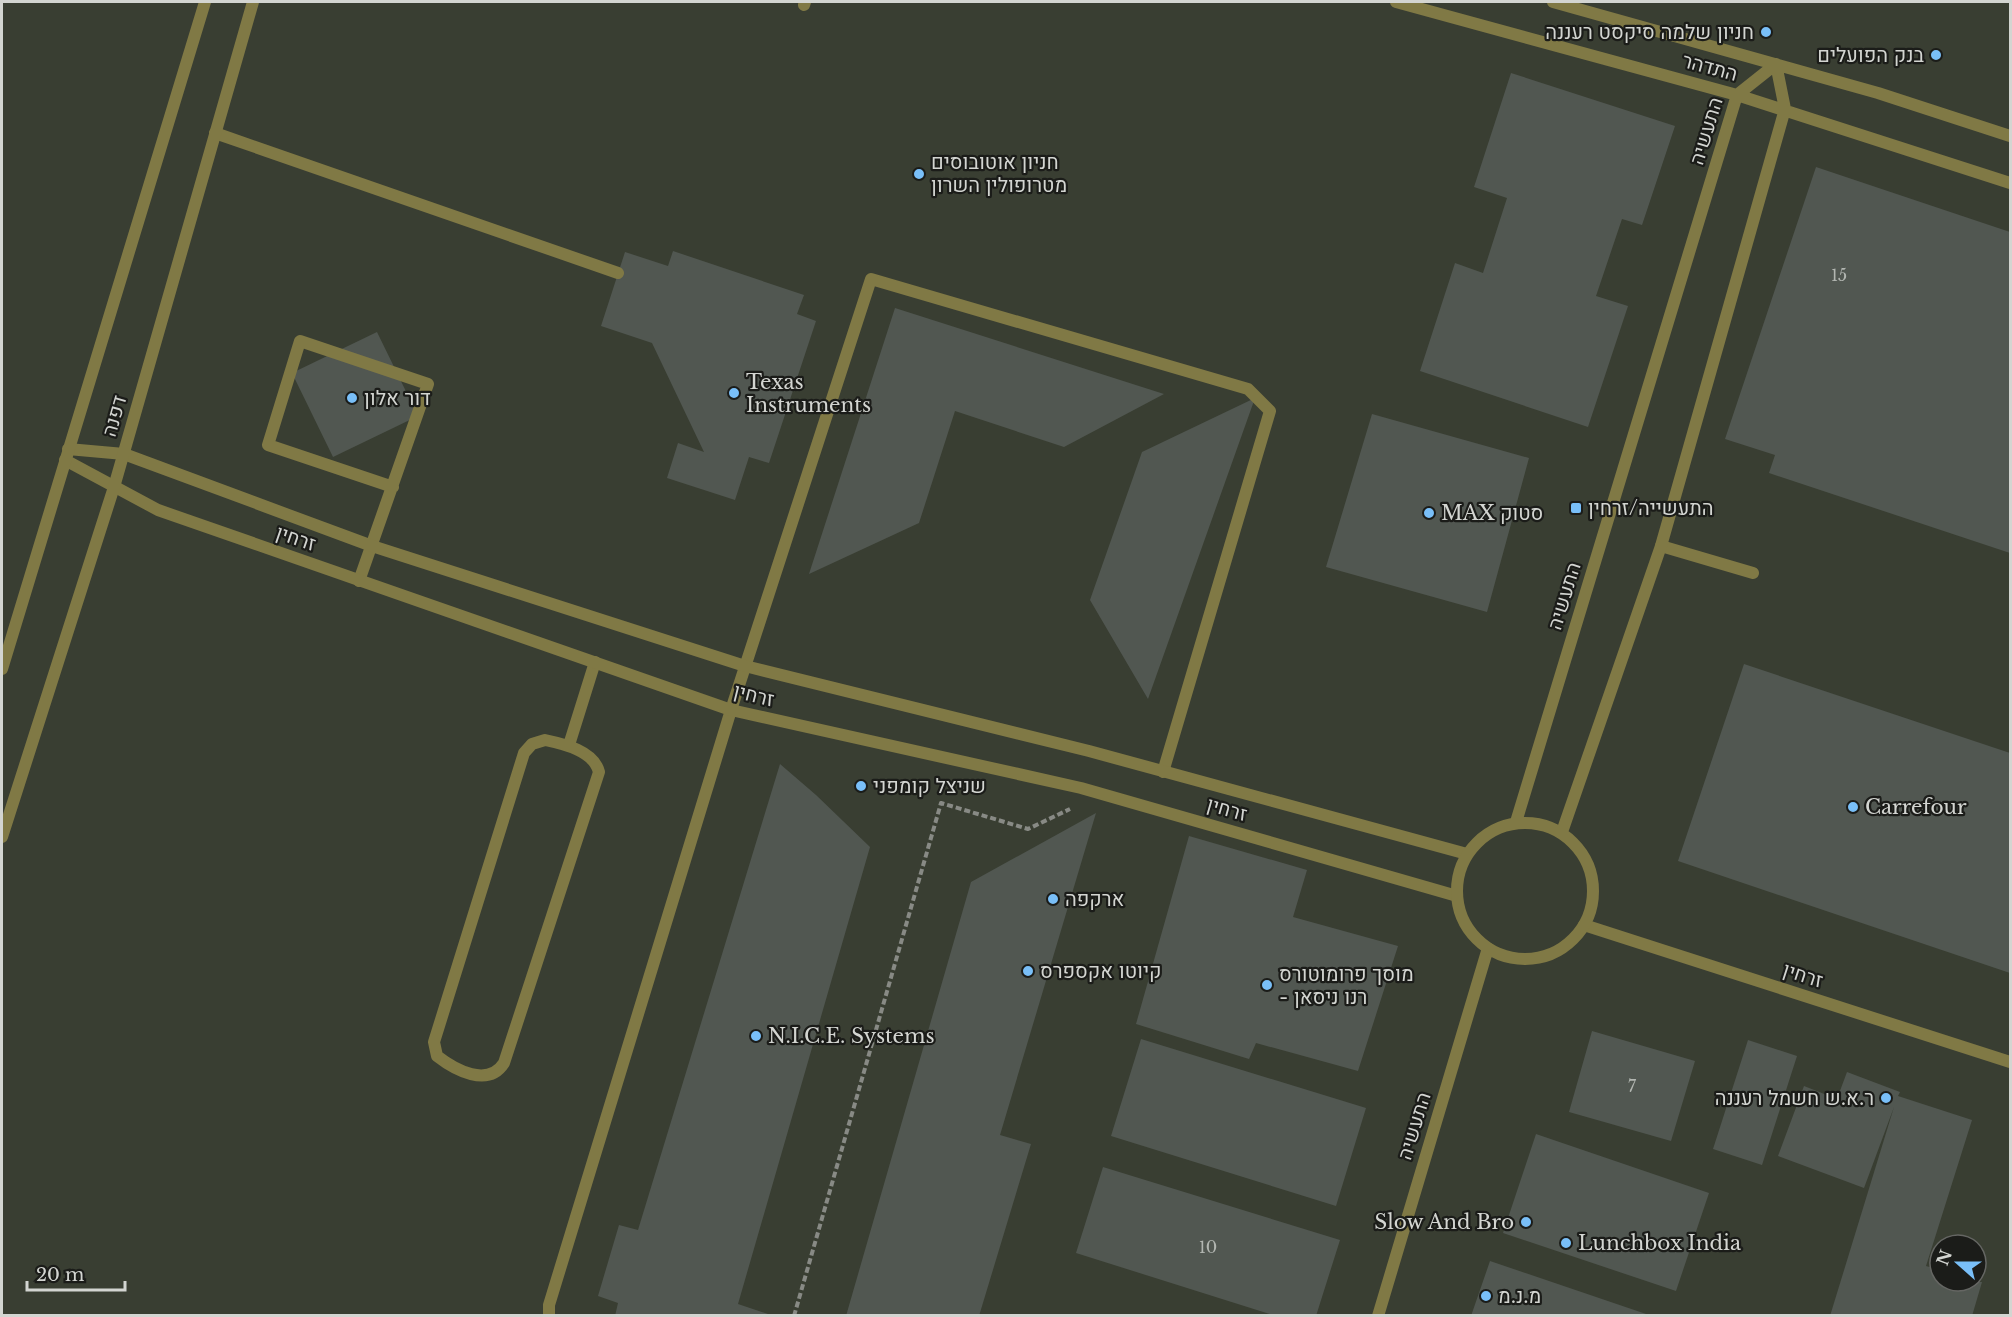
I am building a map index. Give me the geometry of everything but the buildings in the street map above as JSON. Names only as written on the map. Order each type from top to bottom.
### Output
[{"type":"street","name":"דפנה","points":[[2,669],[205,2]]},
{"type":"street","name":"דפנה","points":[[2,837],[124,454],[253,2]]},
{"type":"street","name":"התדהר","points":[[1396,2],[1785,109],[2010,183]]},
{"type":"street","name":"התדהר","points":[[1553,2],[1878,93],[2010,136]]},
{"type":"street","points":[[1562,832],[1661,546],[1785,109],[1776,64]]},
{"type":"street","name":"התעשיה","points":[[1516,822],[1737,95],[1776,64]]},
{"type":"street","points":[[215,133],[618,273]]},
{"type":"street","points":[[549,1316],[549,1305],[731,711],[871,279],[1248,388],[1270,411],[1163,772]]},
{"type":"street","points":[[359,581],[393,488],[428,384],[300,341],[268,445],[393,488]]},
{"type":"street","name":"זרחין","points":[[66,455],[124,454],[372,546],[745,666],[1089,752],[1467,854]]},
{"type":"street","name":"זרחין","points":[[66,455],[114,487],[158,510],[731,711],[1081,788],[1457,896]]},
{"type":"street","points":[[1661,546],[1753,573]]},
{"type":"street","points":[[569,745],[595,662]]},
{"type":"street","points":[[545,740],[569,745],[595,762],[599,772],[504,1063],[500,1070],[490,1076],[479,1076],[449,1065],[437,1056],[435,1042],[524,753],[532,744],[545,740]]},
{"type":"street","points":[[1516,822],[1534,822],[1562,832],[1584,854],[1594,882],[1592,908],[1584,925],[1574,940],[1550,955],[1522,959],[1510,958],[1488,948],[1465,923],[1457,896],[1459,874],[1467,854],[1489,832],[1516,822]]},
{"type":"street","name":"זרחין","points":[[1584,925],[2010,1062]]},
{"type":"street","name":"התעשיה","points":[[1378,1316],[1488,948]]},
{"type":"path","points":[[794,1316],[942,803],[1028,830],[1074,807]]},
{"type":"shaded area","points":[[2,2],[2010,2],[2010,1315],[2,1316]]},
{"type":"place","name":"חניון שלמה סיקסט רעננה","points":[[1766,32]]},
{"type":"place","name":"בנק הפועלים","points":[[1936,55]]},
{"type":"place","name":"חניון אוטובוסים מטרופולין השרון","points":[[919,174]]},
{"type":"place","name":"Texas Instruments","points":[[734,393]]},
{"type":"place","name":"דור אלון","points":[[352,398]]},
{"type":"place","name":"התעשייה/זרחין","points":[[1576,508]]},
{"type":"place","name":"MAX סטוק","points":[[1429,513]]},
{"type":"place","name":"שניצל קומפני","points":[[861,786]]},
{"type":"place","name":"Carrefour","points":[[1853,807]]},
{"type":"place","name":"ארקפה","points":[[1053,899]]},
{"type":"place","name":"קיוטו אקספרס","points":[[1028,971]]},
{"type":"place","name":"מוסך פרומוטורס - רנו ניסאן","points":[[1267,985]]},
{"type":"place","name":"N.I.C.E. Systems","points":[[756,1036]]},
{"type":"place","name":"ר.א.ש חשמל רעננה","points":[[1886,1098]]},
{"type":"place","name":"Slow And Bro","points":[[1526,1222]]},
{"type":"place","name":"Lunchbox India","points":[[1566,1243]]},
{"type":"place","name":"מ.נ.מ","points":[[1486,1296]]}]
